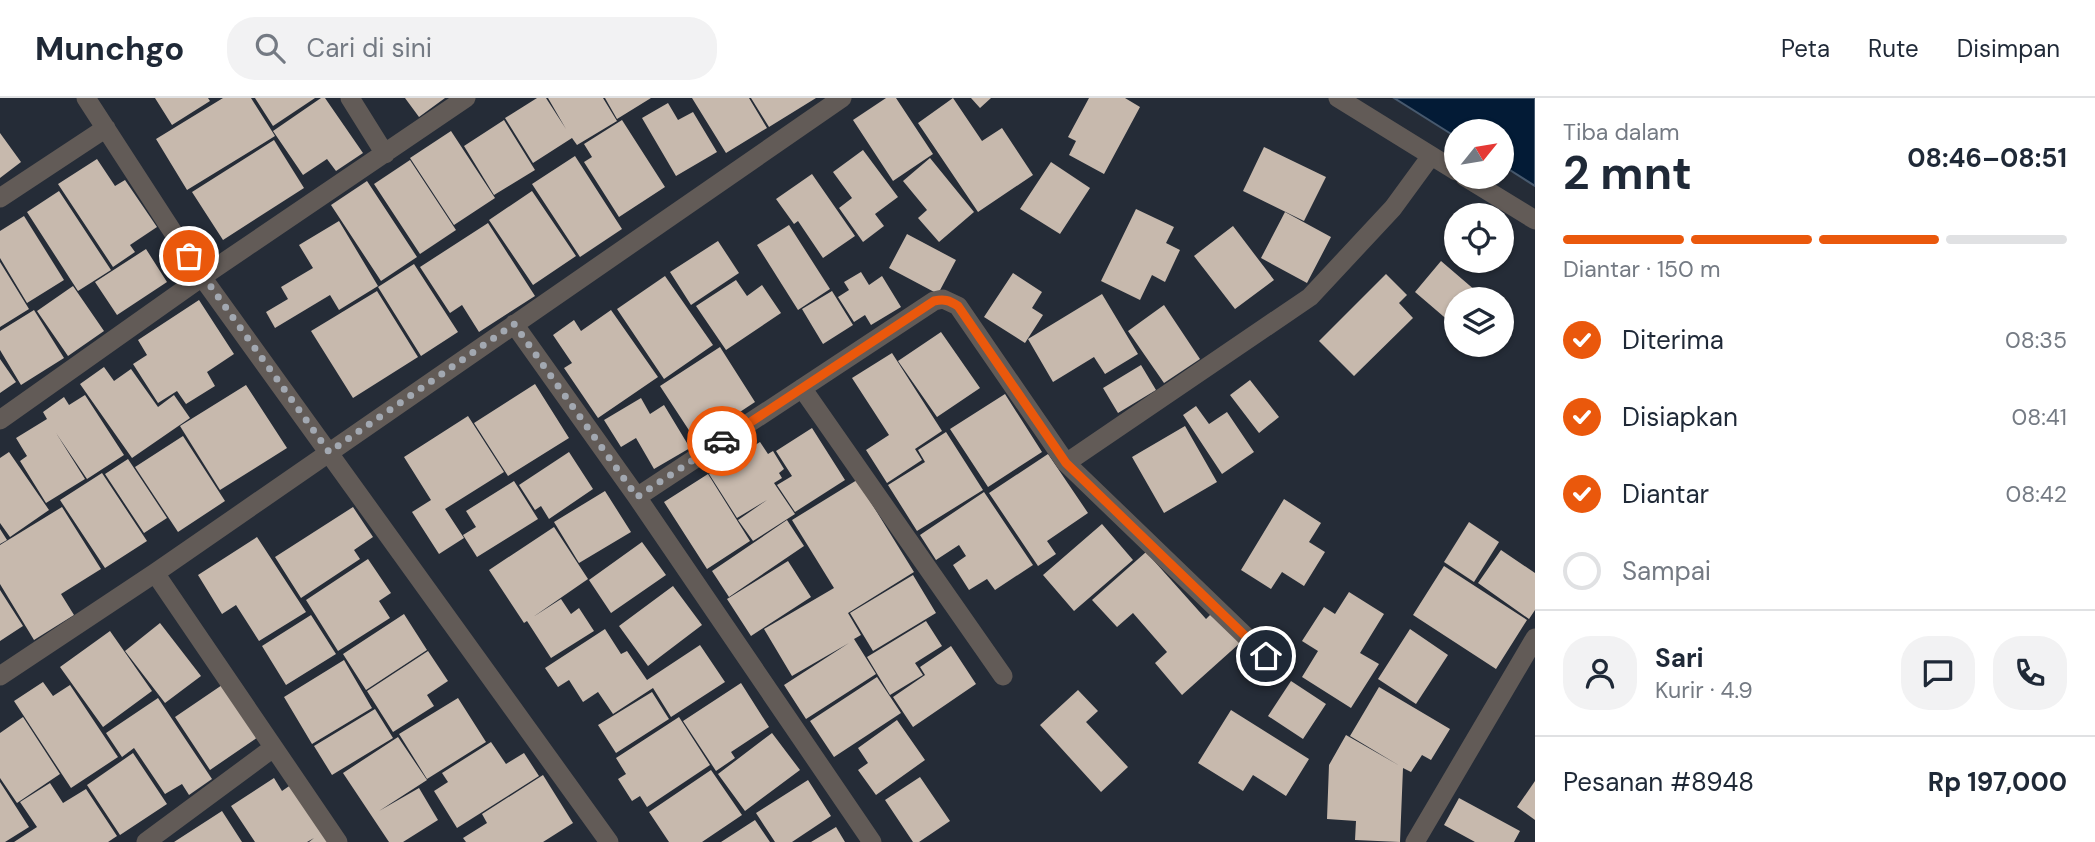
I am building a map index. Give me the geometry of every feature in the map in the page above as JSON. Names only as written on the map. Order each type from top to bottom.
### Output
[{"type":"street","points":[[86,98],[202,277],[609,842]]},
{"type":"street","points":[[350,98],[385,154]]},
{"type":"street","points":[[0,420],[202,277],[466,98]]},
{"type":"street","points":[[0,676],[155,573],[842,98]]},
{"type":"street","points":[[1338,98],[1444,164]]},
{"type":"street","points":[[0,198],[106,128]]},
{"type":"street","points":[[1066,463],[1310,296],[1394,208],[1431,156]]},
{"type":"street","points":[[1485,189],[1535,220]]},
{"type":"street","points":[[637,497],[934,301],[943,299],[958,306],[1066,463],[1266,656]]},
{"type":"street","points":[[514,324],[637,497],[872,842]]},
{"type":"street","points":[[802,388],[1003,676]]},
{"type":"street","points":[[155,573],[338,842]]},
{"type":"street","points":[[1415,842],[1535,638]]},
{"type":"street","points":[[146,842],[273,748]]},
{"type":"water","points":[[1394,98],[1535,98],[1535,186],[1514,173],[1514,119],[1444,119],[1444,129]]},
{"type":"building","points":[[155,98],[208,98],[210,101],[172,125]]},
{"type":"building","points":[[223,98],[251,98],[275,136],[187,190],[156,139]]},
{"type":"building","points":[[255,98],[315,98],[273,126]]},
{"type":"building","points":[[321,98],[325,98],[363,153],[336,171],[327,159],[303,175],[273,131]]},
{"type":"building","points":[[405,98],[445,98],[419,117]]},
{"type":"building","points":[[537,98],[546,98],[566,129],[548,98],[603,98],[617,121],[577,145],[572,138],[533,163],[505,118]]},
{"type":"building","points":[[605,98],[651,98],[617,119]]},
{"type":"building","points":[[692,98],[749,98],[767,128],[726,153]]},
{"type":"building","points":[[751,98],[816,98],[769,127]]},
{"type":"building","points":[[886,98],[896,98],[933,154],[893,181],[853,120]]},
{"type":"building","points":[[953,98],[982,141],[1002,128],[1033,175],[978,212],[918,123]]},
{"type":"building","points":[[971,98],[991,98],[980,108]]},
{"type":"building","points":[[1089,98],[1125,98],[1140,107],[1104,174],[1069,155],[1076,141],[1068,137]]},
{"type":"building","points":[[668,103],[678,120],[693,112],[717,152],[676,176],[642,118]]},
{"type":"building","points":[[504,120],[535,170],[494,195],[464,146]]},
{"type":"building","points":[[622,120],[665,187],[619,217],[584,162],[592,157],[584,144]]},
{"type":"building","points":[[451,131],[495,198],[454,225],[410,158]]},
{"type":"building","points":[[0,133],[21,162],[0,178]]},
{"type":"building","points":[[274,140],[304,188],[223,240],[192,192]]},
{"type":"building","points":[[1264,147],[1326,177],[1304,221],[1243,191]]},
{"type":"building","points":[[863,150],[898,197],[875,214],[884,226],[863,242],[839,208],[852,198],[833,172]]},
{"type":"building","points":[[575,156],[622,229],[580,257],[532,184]]},
{"type":"building","points":[[930,158],[974,212],[939,242],[918,218],[927,210],[903,181]]},
{"type":"building","points":[[97,159],[115,186],[125,180],[157,227],[130,245],[135,252],[113,267],[58,184]]},
{"type":"building","points":[[410,160],[456,230],[420,254],[374,184]]},
{"type":"building","points":[[1051,162],[1090,188],[1060,234],[1020,209]]},
{"type":"building","points":[[812,174],[855,236],[823,258],[798,221],[794,224],[776,199]]},
{"type":"building","points":[[367,181],[417,257],[381,281],[331,205]]},
{"type":"building","points":[[59,191],[111,270],[78,291],[27,212]]},
{"type":"building","points":[[532,191],[576,256],[533,285],[489,220]]},
{"type":"building","points":[[1136,209],[1174,227],[1166,243],[1180,250],[1165,282],[1152,275],[1140,300],[1101,281]]},
{"type":"building","points":[[1285,212],[1331,237],[1307,283],[1261,258]]},
{"type":"building","points":[[24,216],[64,280],[27,303],[0,258],[0,231]]},
{"type":"building","points":[[339,221],[378,286],[339,310],[330,295],[275,328],[266,312],[288,299],[281,287],[313,268],[299,245]]},
{"type":"building","points":[[488,223],[535,296],[479,332],[462,305],[450,313],[420,267]]},
{"type":"building","points":[[789,225],[830,289],[798,310],[757,245]]},
{"type":"building","points":[[1233,226],[1274,280],[1235,309],[1194,256]]},
{"type":"building","points":[[907,234],[956,260],[938,294],[889,268]]},
{"type":"building","points":[[718,241],[739,273],[691,305],[670,272]]},
{"type":"building","points":[[146,249],[167,282],[117,315],[95,282]]},
{"type":"building","points":[[1441,261],[1444,264],[1444,273],[1455,273],[1471,287],[1444,287],[1444,317],[1415,292]]},
{"type":"building","points":[[0,262],[29,309],[0,327]]},
{"type":"building","points":[[414,264],[458,332],[421,356],[378,287]]},
{"type":"building","points":[[861,272],[869,285],[882,276],[901,307],[871,325],[865,315],[854,322],[838,297],[849,290],[844,282]]},
{"type":"building","points":[[1013,273],[1042,292],[1032,308],[1043,315],[1025,343],[984,317]]},
{"type":"building","points":[[1386,274],[1407,295],[1399,303],[1413,318],[1354,376],[1319,341]]},
{"type":"building","points":[[665,276],[713,345],[664,379],[617,309]]},
{"type":"building","points":[[736,280],[747,296],[762,285],[781,313],[726,350],[696,306]]},
{"type":"building","points":[[73,286],[104,331],[68,356],[37,311]]},
{"type":"building","points":[[377,291],[418,357],[353,398],[311,331]]},
{"type":"building","points":[[832,291],[853,325],[823,344],[802,309]]},
{"type":"building","points":[[1102,294],[1138,354],[1105,374],[1094,357],[1053,382],[1028,339]]},
{"type":"building","points":[[199,300],[234,354],[207,372],[215,386],[186,404],[177,391],[158,403],[133,364],[147,355],[138,340]]},
{"type":"building","points":[[1164,305],[1200,359],[1164,383],[1128,331]]},
{"type":"building","points":[[34,310],[64,358],[21,385],[0,350],[0,331]]},
{"type":"building","points":[[611,310],[658,377],[598,418],[564,368],[572,363],[553,335],[574,320],[581,331]]},
{"type":"building","points":[[941,332],[980,388],[937,417],[898,361]]},
{"type":"building","points":[[720,347],[755,402],[696,441],[660,386]]},
{"type":"building","points":[[892,353],[942,431],[915,449],[922,460],[887,483],[866,450],[889,435],[852,378]]},
{"type":"building","points":[[0,359],[16,382],[0,393]]},
{"type":"building","points":[[1141,365],[1156,390],[1118,413],[1103,388]]},
{"type":"building","points":[[104,367],[114,381],[131,369],[158,407],[174,395],[190,418],[132,458],[80,384]]},
{"type":"building","points":[[1250,380],[1279,417],[1259,433],[1230,395]]},
{"type":"building","points":[[535,384],[569,438],[508,476],[474,423]]},
{"type":"building","points":[[246,385],[287,448],[220,490],[180,426]]},
{"type":"building","points":[[1005,394],[1042,452],[988,487],[950,429]]},
{"type":"building","points":[[85,395],[124,455],[87,479],[56,433],[85,479],[46,503],[20,461],[27,456],[16,438],[47,419],[43,412],[64,397],[69,405]]},
{"type":"building","points":[[641,398],[650,414],[664,405],[690,448],[654,469],[636,438],[621,447],[604,420]]},
{"type":"building","points":[[1196,406],[1209,424],[1227,412],[1254,452],[1222,474],[1183,415]]},
{"type":"building","points":[[468,416],[504,472],[445,509],[464,538],[439,554],[412,512],[431,500],[404,457]]},
{"type":"building","points":[[1185,426],[1217,482],[1164,513],[1132,457]]},
{"type":"building","points":[[812,428],[845,480],[795,512],[777,485],[792,476],[776,451]]},
{"type":"building","points":[[946,432],[983,490],[917,531],[888,485],[925,462],[918,450]]},
{"type":"building","points":[[183,436],[225,501],[178,532],[135,467]]},
{"type":"building","points":[[760,442],[768,454],[773,451],[784,469],[779,473],[782,478],[774,483],[795,514],[753,541],[738,520],[767,500],[737,518],[709,474]]},
{"type":"building","points":[[9,452],[49,510],[10,537],[0,523],[0,458]]},
{"type":"building","points":[[569,452],[593,489],[549,519],[541,506],[535,510],[519,485]]},
{"type":"building","points":[[1048,454],[1088,513],[1047,541],[1056,554],[1038,566],[989,493]]},
{"type":"building","points":[[128,459],[167,518],[144,533],[105,474]]},
{"type":"building","points":[[102,473],[147,541],[105,568],[60,500]]},
{"type":"building","points":[[708,474],[750,541],[707,569],[664,502]]},
{"type":"building","points":[[857,480],[914,572],[848,613],[861,635],[854,639],[876,674],[806,719],[784,685],[849,643],[792,676],[764,629],[834,588],[792,520]]},
{"type":"building","points":[[514,481],[538,519],[477,557],[463,535],[476,527],[466,511]]},
{"type":"building","points":[[605,491],[631,532],[579,563],[554,522]]},
{"type":"building","points":[[984,492],[1033,565],[995,590],[987,579],[969,590],[953,565],[966,556],[959,545],[936,560],[920,535]]},
{"type":"building","points":[[1284,499],[1321,523],[1309,542],[1325,552],[1304,586],[1282,572],[1271,589],[1241,570]]},
{"type":"building","points":[[62,507],[101,569],[61,594],[74,615],[34,640],[0,584],[0,545]]},
{"type":"building","points":[[353,507],[373,537],[354,550],[360,559],[301,598],[275,557]]},
{"type":"building","points":[[787,520],[804,546],[729,597],[712,571]]},
{"type":"building","points":[[1469,522],[1499,542],[1474,582],[1444,562]]},
{"type":"building","points":[[1102,524],[1133,560],[1074,611],[1043,575]]},
{"type":"building","points":[[554,527],[588,579],[533,617],[561,599],[571,614],[579,608],[594,631],[551,658],[489,570]]},
{"type":"building","points":[[0,529],[7,540],[0,544]]},
{"type":"building","points":[[257,537],[306,612],[259,641],[236,605],[222,614],[198,575]]},
{"type":"building","points":[[642,542],[666,575],[611,613],[589,580]]},
{"type":"building","points":[[1501,550],[1535,573],[1535,610],[1529,619],[1478,583]]},
{"type":"building","points":[[1146,552],[1206,619],[1213,612],[1240,643],[1182,695],[1155,663],[1167,652],[1133,613],[1117,627],[1092,600]]},
{"type":"building","points":[[368,559],[391,593],[379,601],[390,618],[338,651],[306,600]]},
{"type":"building","points":[[788,561],[811,597],[751,636],[727,599]]},
{"type":"building","points":[[1444,566],[1527,620],[1496,669],[1413,615]]},
{"type":"building","points":[[913,575],[936,613],[873,651],[850,613]]},
{"type":"building","points":[[673,586],[702,625],[648,666],[619,626]]},
{"type":"building","points":[[0,590],[23,626],[0,641]]},
{"type":"building","points":[[1349,592],[1384,614],[1360,653],[1379,664],[1351,708],[1302,677],[1318,651],[1302,641],[1324,607],[1335,614]]},
{"type":"building","points":[[404,614],[427,650],[366,690],[343,654]]},
{"type":"building","points":[[311,615],[336,654],[286,685],[262,646]]},
{"type":"building","points":[[926,621],[942,646],[915,663],[923,675],[890,695],[867,657]]},
{"type":"building","points":[[160,623],[201,676],[165,703],[125,651]]},
{"type":"building","points":[[605,629],[621,654],[627,651],[647,680],[700,645],[725,682],[671,717],[653,688],[613,714],[598,692],[583,702],[569,680],[558,687],[545,668]]},
{"type":"building","points":[[1410,629],[1448,655],[1416,704],[1378,679]]},
{"type":"building","points":[[110,631],[152,691],[103,727],[60,667]]},
{"type":"building","points":[[951,646],[976,684],[913,727],[893,697],[925,675],[920,667]]},
{"type":"building","points":[[428,651],[448,681],[427,695],[434,706],[393,732],[367,691]]},
{"type":"building","points":[[344,660],[372,708],[312,744],[284,697]]},
{"type":"building","points":[[877,677],[901,713],[834,757],[810,721]]},
{"type":"building","points":[[1291,681],[1326,704],[1303,739],[1268,716]]},
{"type":"building","points":[[43,682],[53,696],[70,685],[118,757],[71,788],[14,701]]},
{"type":"building","points":[[225,683],[261,735],[210,770],[175,717]]},
{"type":"building","points":[[741,683],[769,727],[731,752],[735,758],[716,771],[683,721]]},
{"type":"building","points":[[1379,687],[1450,729],[1431,760],[1422,755],[1411,772],[1403,768],[1400,842],[1355,840],[1356,821],[1327,819],[1329,765],[1346,735],[1400,766],[1350,736]]},
{"type":"building","points":[[1078,690],[1098,711],[1086,722],[1128,767],[1101,792],[1040,725]]},
{"type":"building","points":[[652,692],[669,719],[616,753],[598,725]]},
{"type":"building","points":[[158,698],[212,779],[189,795],[182,784],[165,794],[134,748],[122,757],[106,733]]},
{"type":"building","points":[[458,698],[486,742],[427,779],[399,734]]},
{"type":"building","points":[[375,709],[393,738],[332,775],[314,746]]},
{"type":"building","points":[[1231,710],[1309,759],[1286,796],[1253,775],[1243,791],[1198,763]]},
{"type":"building","points":[[23,717],[60,774],[17,803],[0,778],[0,733]]},
{"type":"building","points":[[679,717],[710,765],[647,807],[640,796],[632,801],[618,779],[626,774],[616,758]]},
{"type":"building","points":[[897,720],[925,760],[876,795],[858,770],[868,763],[858,748]]},
{"type":"building","points":[[772,733],[800,770],[745,811],[718,774]]},
{"type":"building","points":[[398,737],[427,780],[379,811],[419,788],[438,820],[403,842],[389,842],[343,773]]},
{"type":"building","points":[[491,742],[506,764],[524,753],[539,776],[457,828],[434,791],[448,782],[442,773]]},
{"type":"building","points":[[133,753],[167,804],[120,835],[87,785]]},
{"type":"building","points":[[711,770],[742,815],[702,842],[669,842],[649,812]]},
{"type":"building","points":[[543,775],[573,823],[543,842],[466,842],[463,838],[487,823],[482,814]]},
{"type":"building","points":[[920,777],[950,821],[919,842],[913,842],[885,800]]},
{"type":"building","points":[[274,778],[282,791],[295,782],[335,842],[309,842],[314,838],[307,842],[255,842],[231,806]]},
{"type":"building","points":[[808,780],[831,816],[792,842],[775,842],[756,813]]},
{"type":"building","points":[[1535,781],[1535,820],[1517,807]]},
{"type":"building","points":[[0,782],[29,827],[5,842],[0,842]]},
{"type":"building","points":[[50,783],[63,803],[86,789],[117,836],[108,842],[14,842],[37,827],[20,802]]},
{"type":"building","points":[[1459,798],[1520,831],[1514,842],[1475,842],[1444,825]]},
{"type":"building","points":[[222,811],[242,842],[174,842]]},
{"type":"building","points":[[755,820],[770,842],[721,842]]},
{"type":"building","points":[[836,827],[845,842],[811,842]]},
{"type":"way so far","points":[[189,256],[329,452],[514,324],[637,497],[722,441]]},
{"type":"route","points":[[722,441],[934,301],[950,301],[958,306],[1066,463],[1266,656]]}]
